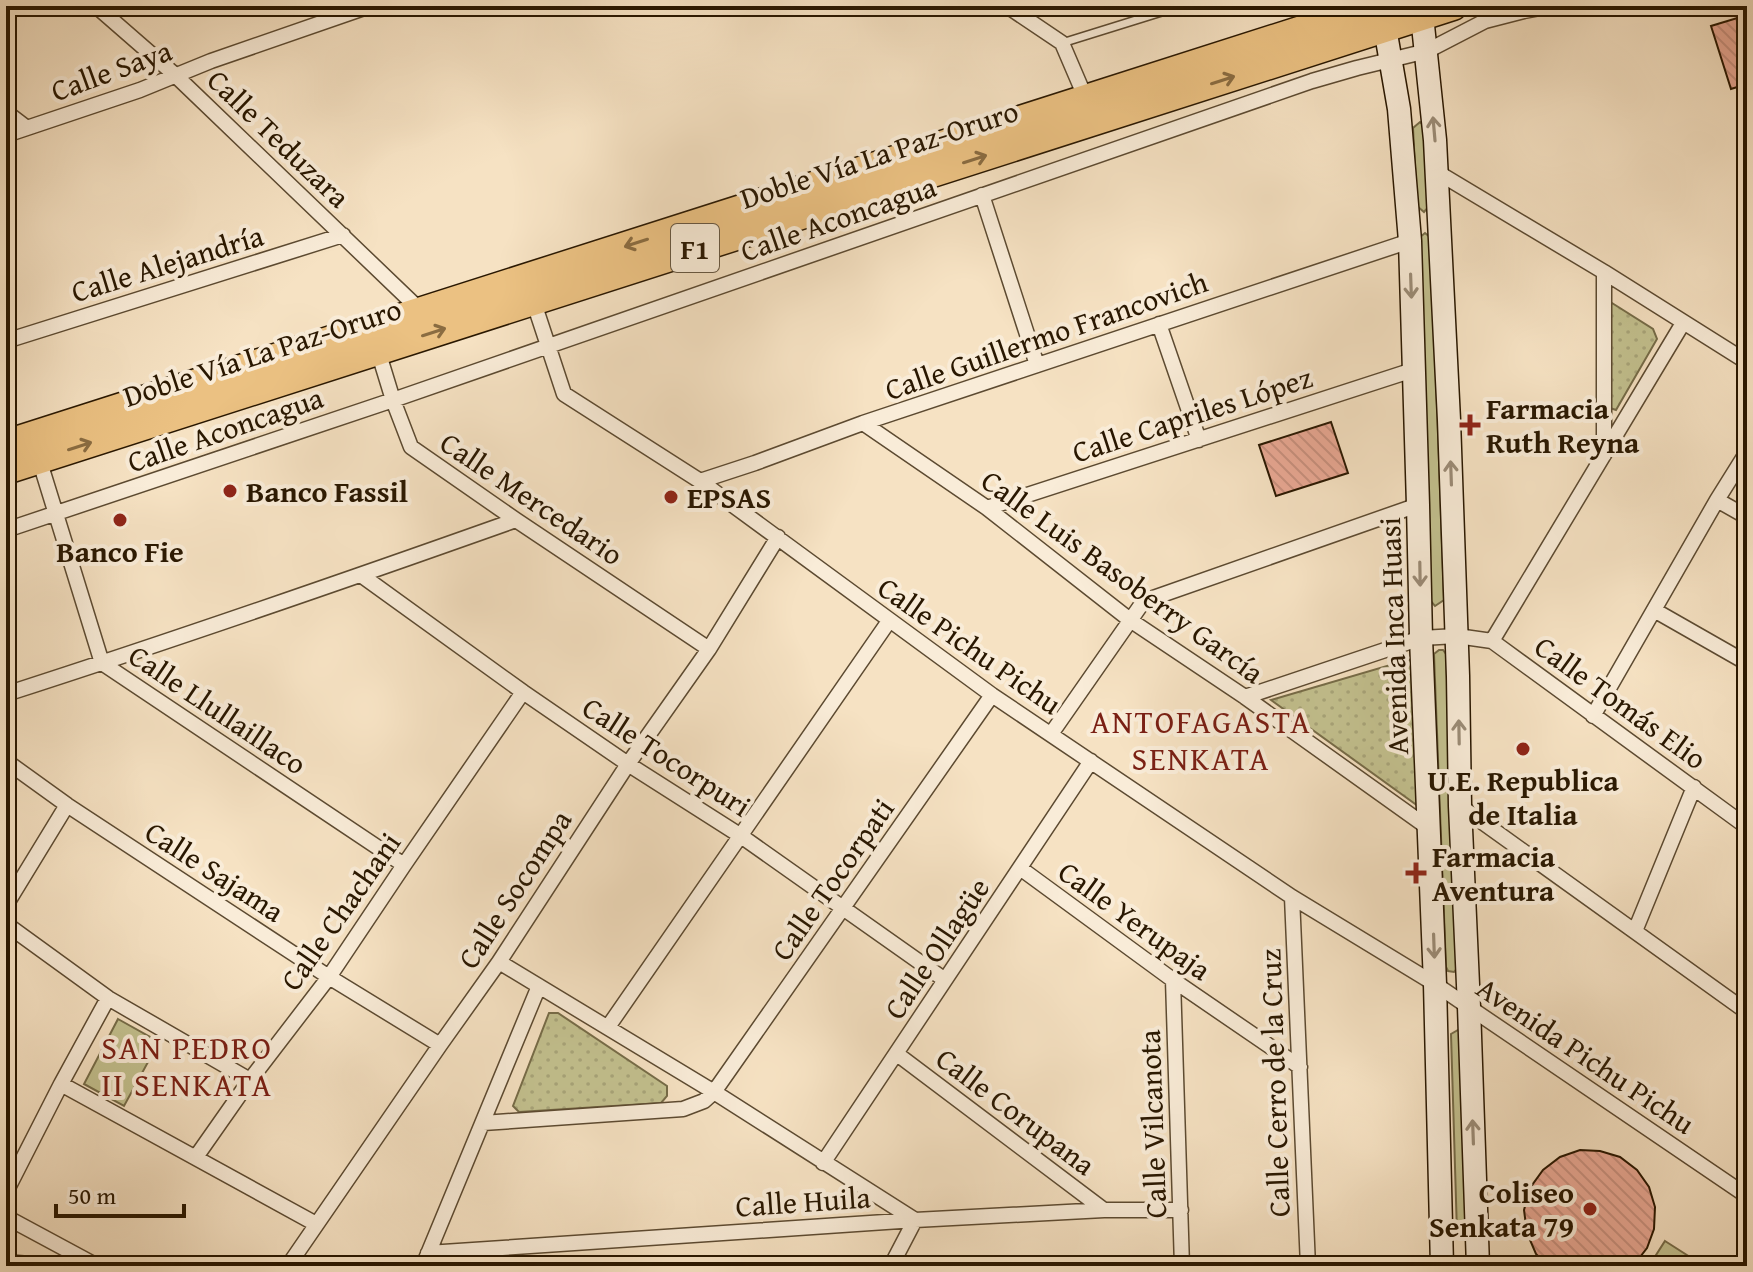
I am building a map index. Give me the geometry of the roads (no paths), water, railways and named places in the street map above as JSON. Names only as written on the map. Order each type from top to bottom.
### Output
[{"type":"highway","name":"Doble Vía La Paz-Oruro","points":[[6,444],[1086,99],[1380,13],[1422,16],[1453,6]]},
{"type":"highway","name":"Doble Vía La Paz-Oruro","points":[[6,470],[533,300],[1380,13]]},
{"type":"street","name":"Calle Teduzara","points":[[96,6],[174,74],[421,312]]},
{"type":"street","name":"Calle Saya","points":[[6,135],[370,6]]},
{"type":"street","points":[[1007,6],[1062,43],[1086,99]]},
{"type":"street","name":"Calle Aconcagua","points":[[6,530],[393,400],[1312,81],[1427,51],[1485,21],[1551,6]]},
{"type":"street","name":"Avenida Inca Huasi","points":[[1380,13],[1399,109],[1409,230],[1442,1266]]},
{"type":"street","name":"Avenida Inca Huasi","points":[[1422,16],[1439,216],[1478,1266]]},
{"type":"street","points":[[6,112],[27,128]]},
{"type":"street","points":[[1437,172],[1747,362]]},
{"type":"street","points":[[982,195],[1037,365]]},
{"type":"street","points":[[1409,230],[1439,216]]},
{"type":"street","name":"Calle Guillermo Francovich","points":[[700,481],[1159,324],[1409,230]]},
{"type":"street","name":"Calle Alejandría","points":[[6,341],[343,235]]},
{"type":"street","points":[[1604,272],[1604,455]]},
{"type":"street","name":"Calle Pichu Pichu","points":[[533,300],[564,394],[700,481],[992,695],[1292,897],[1435,984]]},
{"type":"street","points":[[1492,641],[1683,323]]},
{"type":"street","points":[[1159,324],[1199,440]]},
{"type":"street","name":"Calle Mercedario","points":[[378,351],[411,447],[709,649]]},
{"type":"street","name":"Calle Capriles López","points":[[987,508],[1413,370]]},
{"type":"street","name":"Calle Luis Basoberry García","points":[[863,423],[987,508],[1130,620],[1245,697],[1430,829]]},
{"type":"street","points":[[1593,716],[1747,452]]},
{"type":"street","name":"Calle Llullaillaco","points":[[39,459],[102,663],[404,865]]},
{"type":"street","points":[[1717,500],[1747,517]]},
{"type":"street","points":[[1051,734],[1141,605],[1153,598],[1418,505]]},
{"type":"street","points":[[6,694],[516,520]]},
{"type":"street","name":"Calle Socompa","points":[[288,1266],[499,962],[628,764],[709,649],[778,537]]},
{"type":"street","name":"Calle Tocorpuri","points":[[361,575],[523,692],[741,836],[945,980]]},
{"type":"street","points":[[1654,610],[1747,663]]},
{"type":"street","points":[[608,1027],[889,621]]},
{"type":"street","name":"Calle Tomás Elio","points":[[1245,697],[1421,638],[1457,636],[1492,641],[1747,827]]},
{"type":"street","name":"Calle Chachani","points":[[196,1157],[329,977],[523,692]]},
{"type":"street","name":"Calle Tocorpati","points":[[714,1092],[992,695]]},
{"type":"street","name":"Calle Sajama","points":[[6,761],[67,805],[329,977],[440,1045]]},
{"type":"street","name":"Calle Ollagüe","points":[[823,1163],[1091,761]]},
{"type":"street","points":[[1635,931],[1694,787]]},
{"type":"street","points":[[6,905],[67,805]]},
{"type":"street","points":[[1460,806],[1747,1012]]},
{"type":"street","name":"Calle Yerupaja","points":[[1020,868],[1173,980],[1300,1067]]},
{"type":"street","name":"Calle Cerro de la Cruz","points":[[1292,897],[1308,1266]]},
{"type":"street","points":[[6,924],[108,998],[250,1080]]},
{"type":"street","points":[[499,962],[714,1092],[915,1220],[891,1266]]},
{"type":"street","name":"Calle Vilcanota","points":[[1173,980],[1182,1266]]},
{"type":"street","name":"Avenida Pichu Pichu","points":[[1435,984],[1746,1194]]},
{"type":"street","points":[[426,1259],[539,986]]},
{"type":"street","points":[[6,1192],[108,998]]},
{"type":"street","name":"Calle Corupana","points":[[897,1054],[1104,1210]]},
{"type":"street","points":[[61,1084],[316,1224]]},
{"type":"street","points":[[483,1123],[683,1109],[704,1101],[714,1092]]},
{"type":"street","name":"Calle Huila","points":[[426,1259],[915,1220],[1104,1210],[1181,1210]]},
{"type":"street","points":[[6,1217],[97,1266]]},
{"type":"street","points":[[6,1262],[53,1266]]},
{"type":"lane","points":[[1062,43],[1181,6]]},
{"type":"place","name":"Farmacia Ruth Reyna","points":[[1470,425]]},
{"type":"place","name":"Banco Fassil","points":[[230,491]]},
{"type":"place","name":"EPSAS","points":[[671,497]]},
{"type":"place","name":"Banco Fie","points":[[120,520]]},
{"type":"place","name":"U.E. Republica de Italia","points":[[1523,749]]},
{"type":"place","name":"Farmacia Aventura","points":[[1416,873]]},
{"type":"place","name":"Coliseo Senkata 79","points":[[1590,1209]]},
{"type":"district","name":"ANTOFAGASTA SENKATA","points":[[1201,740]]},
{"type":"district","name":"SAN PEDRO II SENKATA","points":[[187,1066]]}]
